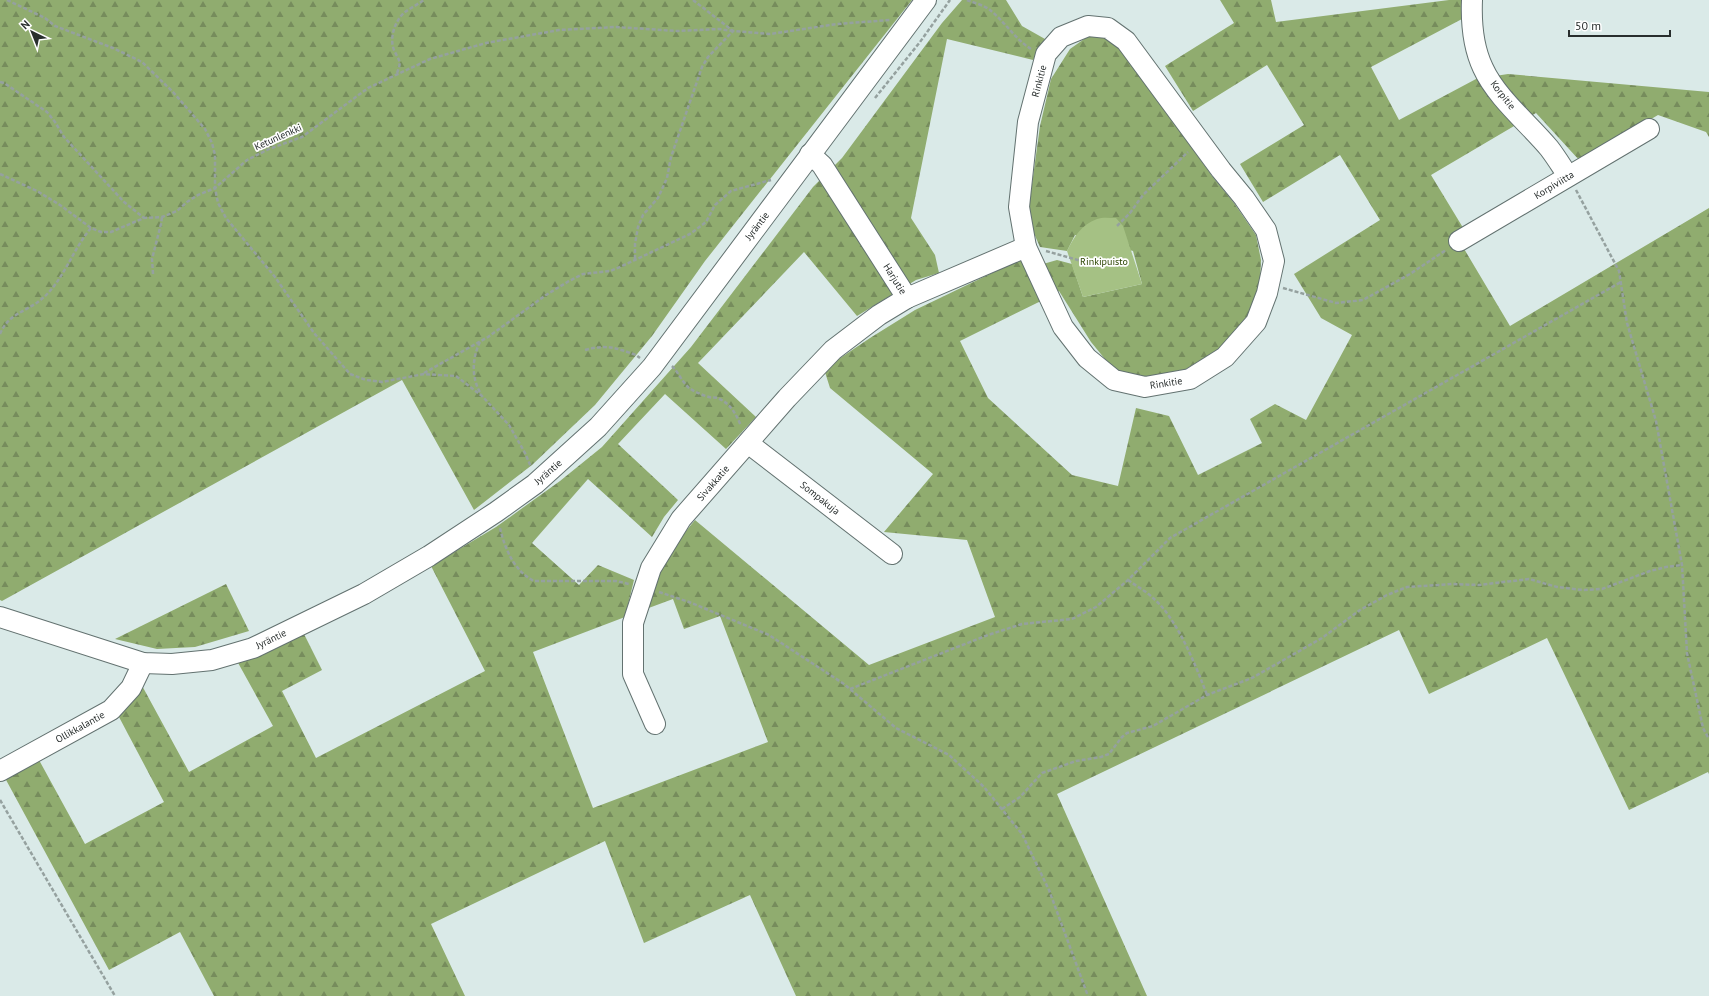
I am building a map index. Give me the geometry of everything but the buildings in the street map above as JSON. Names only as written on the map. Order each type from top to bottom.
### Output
[{"type":"street","name":"Jyräntie","points":[[0,617],[143,663],[172,664],[212,660],[253,648],[364,594],[429,556],[496,512],[535,484],[598,427],[656,362],[926,0]]},
{"type":"street","name":"Korpitie","points":[[1472,0],[1473,41],[1483,70],[1502,96],[1550,149],[1568,176]]},
{"type":"street","name":"Rinkitie","points":[[1088,26],[1108,28],[1126,41],[1221,170],[1244,198],[1266,230],[1274,261],[1270,283],[1256,322],[1225,357],[1190,380],[1145,387],[1114,380],[1087,358],[1063,327],[1027,249],[1019,207],[1028,122],[1046,54],[1061,36],[1088,26]]},
{"type":"street","name":"Korpiviitta","points":[[1460,241],[1649,129]]},
{"type":"street","name":"Harjutie","points":[[810,154],[822,165],[906,298],[1027,249]]},
{"type":"street","name":"Sivakkatie","points":[[655,724],[632,674],[633,623],[651,568],[681,519],[787,398],[833,350],[879,315],[906,298]]},
{"type":"street","name":"Sompakuja","points":[[750,440],[892,554]]},
{"type":"street","name":"Ollikkalantie","points":[[0,771],[111,710],[131,688],[143,663]]},
{"type":"path","points":[[7,0],[46,18],[55,26],[113,48],[142,62],[173,92],[205,129],[212,143],[215,155],[215,188],[218,203],[226,218],[275,277],[314,333],[350,374],[366,380],[382,382],[424,374],[456,376],[482,396],[509,425],[525,453],[534,474],[535,484]]},
{"type":"path","points":[[396,74],[400,65],[392,42],[393,33],[404,13],[424,0]]},
{"type":"path","points":[[635,259],[635,244],[638,228],[643,215],[658,198],[667,178],[671,157],[702,67],[708,57],[733,31],[693,0]]},
{"type":"path","points":[[871,103],[920,42],[950,0]]},
{"type":"path","points":[[967,0],[989,9],[1022,43],[1038,53],[1046,54]]},
{"type":"path","name":"Ketunlenkki","points":[[0,174],[37,191],[60,205],[91,228],[101,232],[111,232],[144,218],[162,217],[177,211],[198,195],[215,188],[248,160],[269,149],[302,137],[368,88],[430,59],[486,43],[559,30],[616,27],[677,31],[719,29],[770,34],[837,24],[896,20],[913,17]]},
{"type":"path","points":[[0,82],[4,83],[47,112],[64,137],[124,202],[144,218]]},
{"type":"path","points":[[1117,226],[1130,214],[1143,195],[1200,142]]},
{"type":"path","points":[[424,374],[480,341],[569,281],[583,274],[610,271],[690,234],[706,222],[715,205],[731,191],[796,173]]},
{"type":"path","points":[[1568,176],[1619,271],[1627,323],[1656,421],[1682,565],[1687,653],[1703,728],[1709,739]]},
{"type":"path","points":[[153,274],[152,259],[162,217]]},
{"type":"path","points":[[0,334],[4,324],[14,315],[44,297],[58,280],[81,239],[91,228]]},
{"type":"path","points":[[1270,283],[1300,294],[1336,303],[1363,300],[1410,274],[1460,241]]},
{"type":"path","points":[[1027,249],[1056,253],[1085,262],[1095,267]]},
{"type":"path","points":[[850,689],[988,635],[1022,624],[1072,619],[1096,607],[1128,580],[1170,538],[1621,282]]},
{"type":"path","points":[[480,341],[477,348],[473,378],[482,396]]},
{"type":"path","points":[[585,350],[610,346],[656,362],[680,374],[688,386],[697,393],[717,398],[728,404],[736,414],[750,440]]},
{"type":"path","points":[[496,512],[502,538],[510,557],[524,576],[534,581],[616,582],[644,587],[689,602],[769,635],[850,689],[896,728],[949,755],[984,787],[1022,834],[1049,890],[1088,996]]},
{"type":"path","points":[[1002,809],[1020,797],[1042,773],[1076,761],[1101,757],[1109,754],[1127,733],[1153,726],[1207,696],[1252,678],[1322,638],[1360,610],[1387,594],[1407,587],[1453,584],[1479,585],[1529,579],[1564,588],[1583,590],[1602,589],[1650,571],[1682,565]]},
{"type":"path","points":[[1128,580],[1154,598],[1173,622],[1194,662],[1207,696]]},
{"type":"path","points":[[0,800],[115,996]]},
{"type":"green space","points":[[0,0],[912,0],[705,261],[652,336],[595,405],[532,465],[474,510],[402,380],[2,601],[0,600]]},
{"type":"green space","points":[[962,0],[1006,0],[1022,26],[1045,39],[1033,60],[947,39],[911,218],[935,255],[939,273],[916,280],[857,316],[804,252],[698,363],[756,417],[726,449],[665,394],[618,444],[678,500],[664,517],[652,537],[588,479],[532,543],[579,585],[598,565],[634,580],[625,617],[533,652],[593,808],[768,742],[720,616],[684,629],[673,599],[646,609],[659,574],[678,541],[695,520],[869,665],[995,617],[967,540],[884,532],[933,474],[830,388],[824,369],[915,310],[1023,258],[1043,300],[960,341],[988,398],[1072,475],[1118,486],[1136,408],[1169,416],[1198,475],[1262,443],[1250,419],[1275,404],[1306,420],[1352,335],[1321,318],[1294,274],[1380,220],[1340,155],[1263,202],[1240,164],[1304,125],[1267,65],[1193,111],[1165,66],[1234,23],[1220,0],[1271,0],[1276,22],[1449,0],[1463,0],[1462,19],[1371,67],[1399,120],[1476,79],[1508,74],[1709,92],[1709,137],[1706,132],[1658,115],[1580,161],[1536,113],[1431,175],[1465,231],[1457,237],[1510,326],[1709,208],[1709,774],[1708,772],[1629,810],[1547,638],[1429,694],[1399,630],[1057,794],[1147,996],[796,996],[750,895],[644,943],[605,841],[431,924],[465,996],[214,996],[180,932],[109,970],[5,778],[39,760],[85,844],[164,802],[119,717],[140,682],[189,772],[273,726],[237,661],[303,632],[322,670],[282,691],[316,758],[485,671],[431,566],[496,527],[560,481],[602,447],[691,347],[813,187],[842,158],[942,23]]},
{"type":"green space","points":[[1103,36],[1122,49],[1212,176],[1234,203],[1256,235],[1261,260],[1260,288],[1251,316],[1220,348],[1186,369],[1146,379],[1114,370],[1091,342],[1059,291],[1055,293],[1043,264],[1057,260],[1072,264],[1083,297],[1142,284],[1133,251],[1075,235],[1067,251],[1040,247],[1032,229],[1029,206],[1040,126],[1051,79],[1070,49],[1087,37]]},
{"type":"green space","name":"Rinkipuisto","points":[[1099,218],[1116,218],[1123,226],[1142,284],[1083,297],[1067,251],[1075,236],[1082,228]]},
{"type":"green space","points":[[226,584],[249,631],[195,647],[157,649],[115,639]]}]
